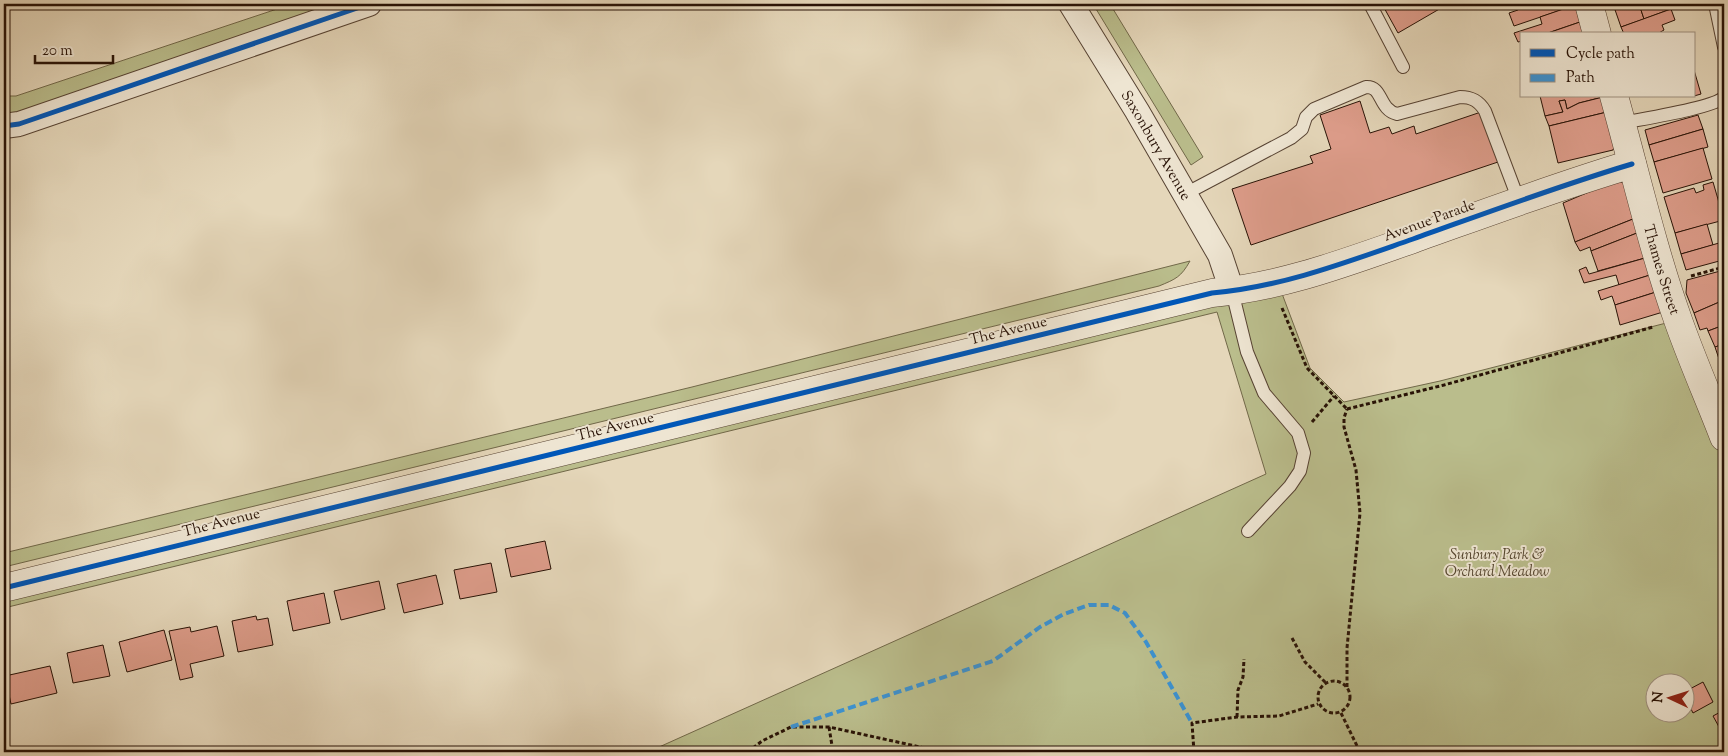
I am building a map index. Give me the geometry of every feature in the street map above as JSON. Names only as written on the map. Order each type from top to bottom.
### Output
[{"type":"street","points":[[4,126],[19,124],[369,4]]},
{"type":"street","name":"Saxonbury Avenue","points":[[1071,4],[1137,111],[1220,255],[1232,291]]},
{"type":"street","points":[[1589,4],[1596,32]]},
{"type":"street","name":"Thames Street","points":[[1615,98],[1678,320],[1724,437]]},
{"type":"street","name":"Avenue Parade","points":[[1232,291],[1272,284],[1342,264],[1518,201],[1632,164]]},
{"type":"street","name":"The Avenue","points":[[4,588],[1212,293],[1232,291]]},
{"type":"lane","points":[[1370,4],[1403,67]]},
{"type":"lane","points":[[1715,4],[1724,47]]},
{"type":"lane","points":[[1185,194],[1291,138],[1302,129],[1306,117],[1314,109],[1366,87],[1372,87],[1386,109],[1397,114],[1460,97],[1468,97],[1482,105],[1518,201]]},
{"type":"lane","points":[[1622,123],[1696,108],[1721,100],[1724,97]]},
{"type":"lane","points":[[1232,291],[1247,352],[1264,393],[1298,433],[1304,453],[1300,471],[1290,486],[1248,531]]},
{"type":"path","points":[[1666,282],[1724,268]]},
{"type":"path","points":[[1272,284],[1307,368],[1347,409]]},
{"type":"path","points":[[1347,409],[1454,382],[1678,320]]},
{"type":"path","points":[[1299,438],[1334,396]]},
{"type":"path","points":[[1347,409],[1344,427],[1356,470],[1360,513],[1347,648],[1347,687],[1351,696],[1348,706],[1341,713],[1328,713],[1318,704],[1317,696],[1320,688],[1326,683],[1333,681],[1341,682],[1347,687]]},
{"type":"path","points":[[1292,638],[1305,662],[1326,683]]},
{"type":"path","points":[[1237,718],[1238,690],[1243,677],[1244,659]]},
{"type":"path","points":[[1194,752],[1192,723],[1280,716],[1318,704]]},
{"type":"path","points":[[1341,713],[1360,752]]},
{"type":"path","points":[[748,752],[762,741],[791,727],[829,727],[941,752]]},
{"type":"path","points":[[829,727],[833,752]]},
{"type":"green space","points":[[292,4],[369,4],[4,126],[4,96],[16,96]]},
{"type":"green space","points":[[1093,4],[1110,4],[1203,157],[1191,165]]},
{"type":"green space","points":[[1190,261],[1184,271],[1177,277],[1159,286],[4,567],[4,553],[692,387]]},
{"type":"green space","name":"Sunbury Park & Orchard Meadow","points":[[1278,283],[1310,368],[1344,402],[1440,381],[1678,320],[1724,437],[1724,710],[1714,716],[1724,736],[1724,752],[648,752],[1266,474],[1217,312],[4,608],[4,594]]},
{"type":"building","points":[[1382,4],[1448,4],[1398,33]]},
{"type":"building","points":[[1516,4],[1573,4],[1573,6],[1514,26],[1509,13],[1518,10]]},
{"type":"building","points":[[1613,4],[1639,4],[1644,19],[1621,27]]},
{"type":"building","points":[[1639,4],[1665,4],[1668,10],[1644,19]]},
{"type":"building","points":[[1575,5],[1580,22],[1551,32],[1520,32],[1520,42],[1518,42],[1514,33],[1542,24],[1540,17]]},
{"type":"building","points":[[1671,9],[1675,20],[1662,25],[1664,30],[1660,32],[1623,32],[1621,27]]},
{"type":"building","points":[[1580,22],[1582,32],[1551,32]]},
{"type":"building","points":[[1696,77],[1701,94],[1696,95]]},
{"type":"building","points":[[1540,98],[1599,98],[1579,103],[1567,109],[1565,100],[1559,101],[1563,112],[1545,116]]},
{"type":"building","points":[[1603,98],[1607,112],[1549,126],[1545,116],[1563,112],[1559,101],[1565,100],[1567,109],[1579,103]]},
{"type":"building","points":[[1360,101],[1370,133],[1389,127],[1392,134],[1414,126],[1416,134],[1481,112],[1498,162],[1251,245],[1232,189],[1313,163],[1310,156],[1331,149],[1320,115]]},
{"type":"building","points":[[1607,112],[1615,144],[1613,150],[1558,163],[1549,126]]},
{"type":"building","points":[[1698,115],[1703,129],[1649,145],[1645,130]]},
{"type":"building","points":[[1703,129],[1708,147],[1654,162],[1649,145]]},
{"type":"building","points":[[1703,148],[1712,179],[1663,193],[1654,162]]},
{"type":"building","points":[[1617,180],[1628,185],[1633,219],[1575,242],[1563,203]]},
{"type":"building","points":[[1713,182],[1724,220],[1675,233],[1664,197],[1694,188],[1696,193],[1704,190],[1703,185]]},
{"type":"building","points":[[1633,219],[1637,233],[1591,251],[1590,247],[1580,251],[1575,242]]},
{"type":"building","points":[[1707,224],[1713,245],[1681,254],[1675,233]]},
{"type":"building","points":[[1637,233],[1645,258],[1598,271],[1591,251]]},
{"type":"building","points":[[1719,243],[1723,260],[1686,270],[1681,254]]},
{"type":"building","points":[[1645,258],[1650,275],[1619,285],[1616,275],[1584,283],[1579,270],[1586,267],[1589,274]]},
{"type":"building","points":[[1724,270],[1724,300],[1694,313],[1686,293],[1687,280]]},
{"type":"building","points":[[1650,275],[1656,292],[1615,305],[1612,296],[1601,300],[1598,291]]},
{"type":"building","points":[[1656,292],[1663,312],[1620,325],[1615,305]]},
{"type":"building","points":[[1724,300],[1724,325],[1708,331],[1707,328],[1700,330],[1694,313]]},
{"type":"building","points":[[1724,325],[1724,344],[1715,347],[1708,331]]},
{"type":"building","points":[[1724,344],[1724,364],[1721,365],[1715,347]]},
{"type":"building","points":[[545,541],[551,569],[511,577],[505,549]]},
{"type":"building","points":[[491,563],[497,592],[460,599],[454,570]]},
{"type":"building","points":[[436,575],[443,604],[404,613],[397,584]]},
{"type":"building","points":[[379,581],[385,609],[341,620],[334,591]]},
{"type":"building","points":[[324,593],[330,623],[293,631],[287,601]]},
{"type":"building","points":[[256,616],[257,620],[268,618],[273,645],[238,652],[232,621]]},
{"type":"building","points":[[217,626],[224,656],[190,664],[193,677],[180,680],[169,631],[190,627],[191,632]]},
{"type":"building","points":[[164,630],[172,660],[127,672],[119,642]]},
{"type":"building","points":[[103,645],[110,676],[73,683],[67,653]]},
{"type":"building","points":[[50,666],[57,693],[11,704],[5,676]]},
{"type":"building","points":[[1703,682],[1713,702],[1696,711],[1696,686]]},
{"type":"building","points":[[1724,710],[1724,736],[1713,716]]},
{"type":"marked path","points":[[791,727],[993,661],[1040,627],[1064,614],[1089,605],[1109,605],[1125,613],[1146,642],[1192,723]]},
{"type":"cycle path","points":[[4,126],[19,124],[369,4]]},
{"type":"cycle path","points":[[4,588],[1212,293],[1238,290],[1289,279],[1364,256],[1604,172],[1632,164]]}]
